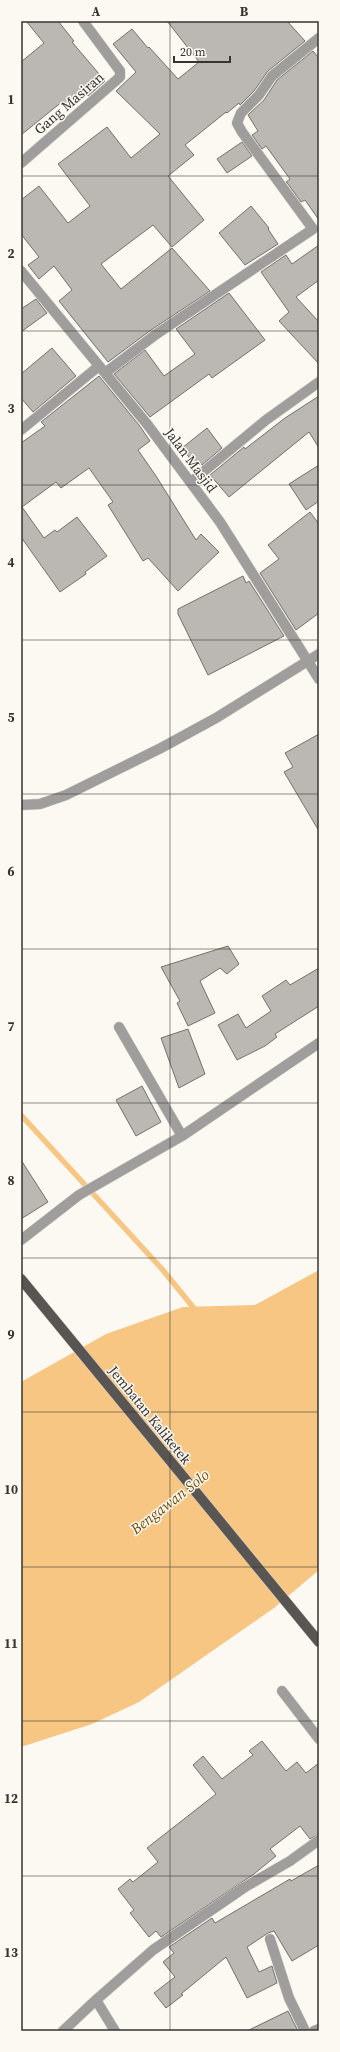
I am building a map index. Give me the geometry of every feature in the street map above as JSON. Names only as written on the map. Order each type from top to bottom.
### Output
[{"type":"main road","name":"Jembatan Kaliketek","points":[[21,1279],[319,1642]]},
{"type":"street","name":"Gang Masiran","points":[[21,163],[120,77],[120,71],[83,21]]},
{"type":"street","points":[[21,430],[102,370],[316,227],[242,132],[238,123],[241,113],[259,95],[272,76],[319,38]]},
{"type":"street","name":"Jalan Masjid","points":[[21,271],[102,370],[190,482],[224,528],[319,679]]},
{"type":"street","points":[[190,482],[266,420],[319,382]]},
{"type":"street","points":[[21,806],[40,804],[66,795],[161,748],[216,718],[319,654]]},
{"type":"street","points":[[119,1027],[182,1136]]},
{"type":"street","points":[[21,1240],[79,1195],[182,1136],[319,1043]]},
{"type":"street","points":[[282,1691],[319,1740]]},
{"type":"street","points":[[63,2031],[153,1950],[245,1887],[290,1861],[319,1840]]},
{"type":"street","points":[[270,1939],[289,1998],[305,2031]]},
{"type":"street","points":[[96,2000],[115,2031]]},
{"type":"street","points":[[314,2031],[319,2029]]},
{"type":"water","name":"Bengawan Solo","points":[[319,1270],[319,1570],[274,1608],[139,1702],[92,1724],[21,1747],[21,1382],[106,1334],[183,1307],[255,1305]]},
{"type":"building","points":[[26,21],[58,21],[74,41],[72,42],[105,81],[88,96],[85,93],[67,107],[63,101],[21,135],[21,62],[44,43]]},
{"type":"building","points":[[167,21],[287,21],[305,41],[268,71],[254,91],[240,105],[239,103],[227,113],[226,112],[185,145],[194,155],[168,176],[204,220],[172,247],[153,225],[101,264],[121,289],[172,248],[210,291],[151,330],[108,362],[59,301],[72,290],[54,266],[39,279],[28,265],[39,257],[21,234],[21,200],[39,186],[68,223],[90,206],[58,164],[107,127],[131,158],[160,134],[116,91],[136,72],[113,44],[132,29],[178,79],[199,62]]},
{"type":"building","points":[[313,51],[319,58],[319,220],[305,200],[301,202],[286,182],[290,179],[266,146],[262,149],[252,135],[258,131],[248,115],[264,100],[277,80]]},
{"type":"building","points":[[242,142],[252,156],[227,173],[217,159]]},
{"type":"building","points":[[251,206],[269,228],[268,229],[278,244],[245,265],[219,233]]},
{"type":"building","points":[[319,245],[319,280],[296,297],[319,322],[319,364],[279,321],[289,312],[261,272],[286,255],[292,264]]},
{"type":"building","points":[[229,293],[265,340],[212,378],[209,374],[150,417],[114,374],[145,350],[164,376],[195,354],[176,329]]},
{"type":"building","points":[[36,299],[47,313],[21,332],[21,309]]},
{"type":"building","points":[[52,348],[76,376],[33,412],[21,398],[21,374]]},
{"type":"building","points":[[99,376],[139,425],[150,441],[138,450],[196,540],[201,534],[219,552],[178,591],[148,558],[143,561],[108,505],[113,502],[89,468],[61,488],[56,482],[22,507],[44,538],[55,530],[57,532],[77,517],[107,556],[85,572],[86,574],[60,592],[21,537],[21,443],[45,426],[41,422]]},
{"type":"building","points":[[319,396],[319,448],[309,432],[229,497],[210,475],[244,447],[245,449],[285,418]]},
{"type":"building","points":[[207,428],[222,448],[202,465],[200,462],[195,465],[182,448]]},
{"type":"building","points":[[319,465],[319,501],[306,510],[289,484]]},
{"type":"building","points":[[310,512],[319,524],[319,613],[296,630],[260,573],[279,559],[268,545]]},
{"type":"building","points":[[243,576],[246,583],[249,581],[284,636],[208,675],[178,614],[178,609]]},
{"type":"building","points":[[319,734],[319,831],[284,772],[293,767],[285,753]]},
{"type":"building","points":[[228,946],[239,964],[227,974],[220,968],[200,981],[215,1013],[188,1026],[177,1003],[180,1001],[161,967]]},
{"type":"building","points":[[319,968],[319,1006],[275,1034],[277,1037],[265,1046],[237,1060],[218,1025],[238,1014],[246,1028],[271,1011],[262,996],[286,980],[290,985]]},
{"type":"building","points":[[188,1029],[205,1074],[179,1088],[161,1038]]},
{"type":"building","points":[[142,1086],[161,1122],[136,1136],[116,1100]]},
{"type":"building","points":[[21,1160],[48,1202],[21,1219]]},
{"type":"building","points":[[262,1741],[286,1771],[297,1762],[306,1773],[319,1763],[319,1834],[310,1839],[300,1826],[270,1849],[276,1856],[254,1874],[161,1937],[156,1931],[149,1937],[130,1913],[134,1910],[118,1889],[130,1879],[133,1882],[158,1862],[147,1848],[216,1794],[193,1765],[203,1756],[222,1779],[253,1755],[249,1751]]},
{"type":"building","points":[[319,1865],[319,1945],[292,1961],[274,1931],[268,1933],[247,1947],[259,1972],[272,1966],[277,1983],[247,1998],[226,1957],[166,2008],[154,1993],[175,1977],[163,1962],[174,1953],[169,1947],[212,1918],[215,1923],[290,1879],[291,1881]]},
{"type":"building","points":[[288,2011],[298,2031],[247,2031]]},
{"type":"waterway","points":[[21,1115],[162,1269],[197,1312]]}]
